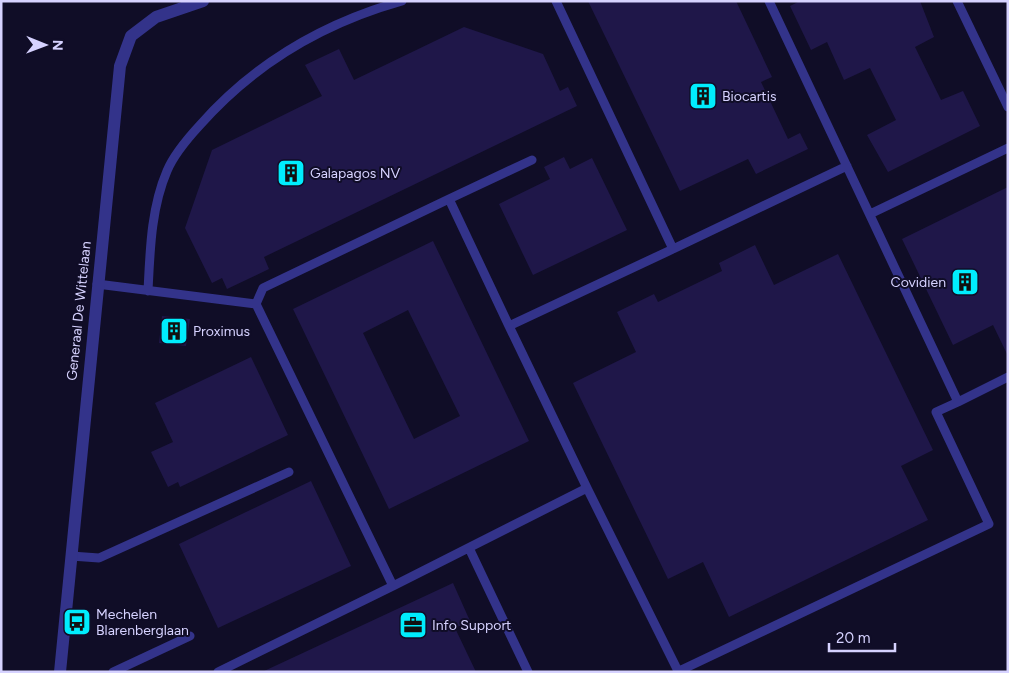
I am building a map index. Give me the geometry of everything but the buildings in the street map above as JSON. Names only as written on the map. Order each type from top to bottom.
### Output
[{"type":"street","name":"Generaal De Wittelaan","points":[[60,672],[120,66],[132,36],[156,17],[203,1]]},
{"type":"lane","points":[[148,290],[157,200],[167,169],[185,141],[230,93],[283,53],[342,21],[402,1]]},
{"type":"lane","points":[[556,1],[672,249]]},
{"type":"lane","points":[[769,1],[958,402]]},
{"type":"lane","points":[[957,1],[1008,107]]},
{"type":"lane","points":[[870,214],[1008,148]]},
{"type":"lane","points":[[393,586],[256,304],[263,288],[532,160]]},
{"type":"lane","points":[[509,326],[847,166]]},
{"type":"lane","points":[[449,199],[586,488],[677,672],[989,524],[936,412],[1008,377]]},
{"type":"lane","points":[[97,284],[256,304]]},
{"type":"lane","points":[[71,556],[100,558],[289,472]]},
{"type":"lane","points":[[218,672],[586,488]]},
{"type":"lane","points":[[469,548],[528,672]]},
{"type":"lane","points":[[113,672],[190,636]]},
{"type":"place","name":"Biocartis","points":[[703,96]]},
{"type":"place","name":"Galapagos NV","points":[[291,173]]},
{"type":"place","name":"Covidien","points":[[965,282]]},
{"type":"place","name":"Proximus","points":[[174,331]]},
{"type":"place","name":"Mechelen Blarenberglaan","points":[[77,622]]},
{"type":"place","name":"Info Support","points":[[413,625]]}]
